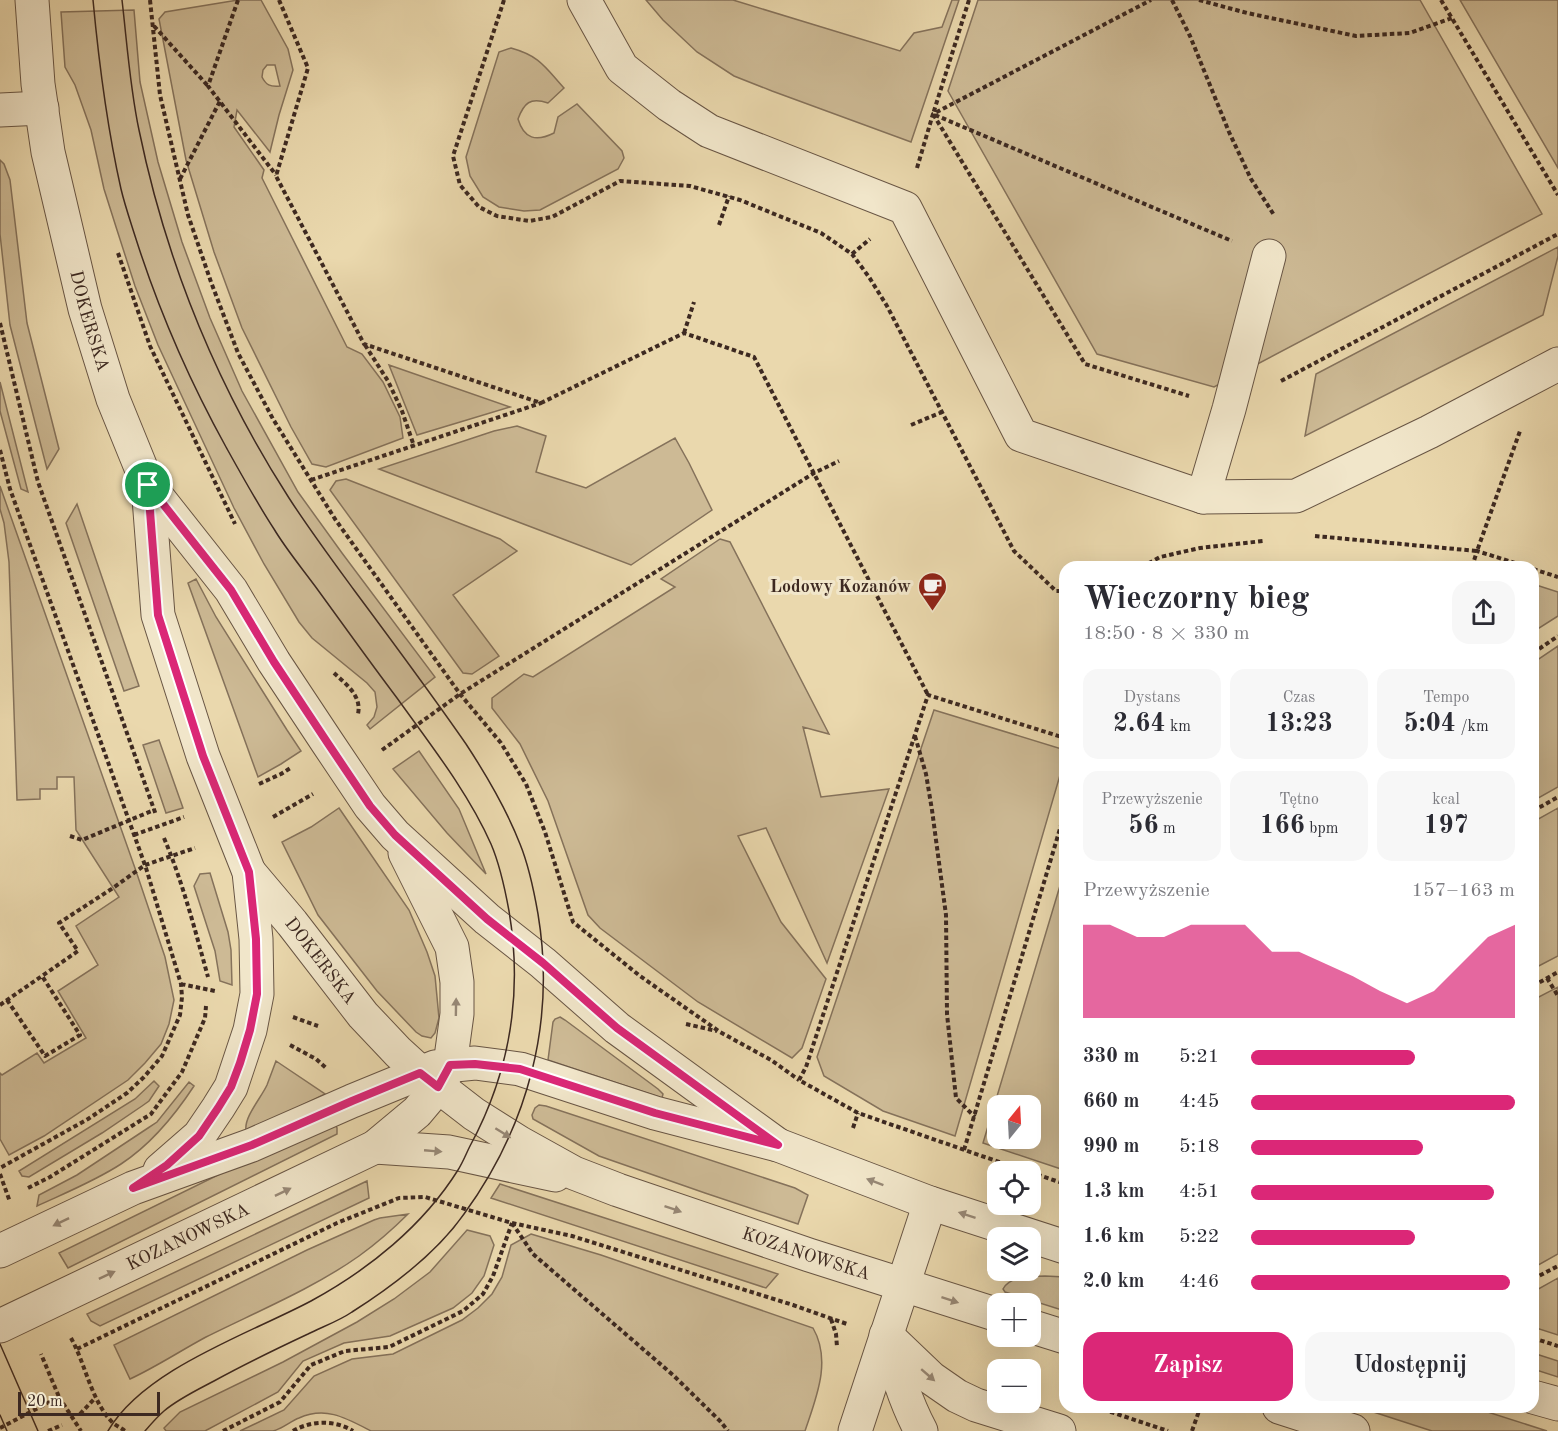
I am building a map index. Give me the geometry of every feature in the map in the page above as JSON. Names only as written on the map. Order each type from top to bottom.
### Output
[{"type":"street","points":[[0,110],[42,108],[32,0]]},
{"type":"street","points":[[584,0],[622,68],[669,105],[709,131],[905,208],[1021,435],[1203,497],[1296,496],[1429,432],[1549,368]]},
{"type":"street","name":"DOKERSKA","points":[[42,108],[48,152],[85,309],[113,399],[148,485],[231,590],[274,662],[327,742],[370,806],[395,835]]},
{"type":"street","points":[[1203,497],[1229,409],[1269,256]]},
{"type":"street","name":"DOKERSKA","points":[[133,1188],[167,1165],[199,1136],[218,1108],[231,1087],[237,1071],[250,1030],[257,994],[256,939],[249,872],[203,756],[158,615],[148,485]]},
{"type":"street","points":[[395,835],[487,919],[617,1028],[778,1145]]},
{"type":"street","points":[[395,835],[452,947],[457,1014],[436,1075]]},
{"type":"street","name":"DOKERSKA","points":[[249,872],[292,923],[363,1015],[393,1047]]},
{"type":"street","name":"KOZANOWSKA","points":[[393,1047],[436,1075],[474,1114],[574,1173],[809,1255],[987,1311]]},
{"type":"street","points":[[0,1251],[133,1188],[252,1145],[352,1101],[475,1064],[520,1069],[655,1113],[778,1145],[930,1203],[1059,1245]]},
{"type":"street","name":"KOZANOWSKA","points":[[0,1326],[375,1147],[417,1112],[436,1075]]},
{"type":"street","name":"KOZANOWSKA","points":[[375,1147],[466,1155],[618,1190]]},
{"type":"street","points":[[855,1431],[930,1203]]},
{"type":"street","points":[[1041,1329],[1059,1335]]},
{"type":"street","points":[[886,1335],[900,1383],[921,1431]]},
{"type":"street","points":[[886,1335],[931,1378],[957,1396],[976,1405],[1059,1431]]},
{"type":"street","points":[[1539,1398],[1558,1404]]},
{"type":"street","points":[[1298,1413],[1353,1431]]},
{"type":"path","points":[[152,0],[160,95],[179,179],[188,215],[238,352],[273,419],[335,519],[460,694],[501,743],[526,784],[545,832],[573,922],[640,976],[720,1032],[771,1060],[799,1080],[858,1113],[996,1161]]},
{"type":"path","points":[[208,86],[238,0]]},
{"type":"path","points":[[276,176],[308,68],[279,0]]},
{"type":"path","points":[[504,0],[453,156],[460,185],[479,207],[497,216],[529,222],[552,217],[620,181],[690,186],[729,196],[821,233],[852,254],[869,277],[887,306],[1014,551],[1056,591],[1059,591]]},
{"type":"path","points":[[905,208],[969,0]]},
{"type":"path","points":[[933,114],[1151,0]]},
{"type":"path","points":[[1172,0],[1190,36],[1246,170],[1279,223]]},
{"type":"path","points":[[1199,0],[1247,13],[1356,36],[1410,33],[1452,18]]},
{"type":"path","points":[[1441,0],[1558,195]]},
{"type":"path","points":[[153,26],[208,86],[276,176],[364,344],[388,381],[398,401],[414,446]]},
{"type":"path","points":[[179,179],[220,101]]},
{"type":"path","points":[[933,114],[1269,256]]},
{"type":"path","points":[[933,114],[1085,364],[1229,409],[1558,234]]},
{"type":"path","points":[[719,225],[729,196]]},
{"type":"path","points":[[117,250],[150,346],[239,532]]},
{"type":"path","points":[[684,333],[694,302]]},
{"type":"path","points":[[0,322],[38,482],[155,813],[129,820],[82,840],[70,836]]},
{"type":"path","points":[[311,480],[541,403],[684,333],[754,357],[928,695],[1059,736]]},
{"type":"path","points":[[364,344],[541,403]]},
{"type":"path","points":[[1474,561],[1549,368]]},
{"type":"path","points":[[911,425],[942,412]]},
{"type":"path","points":[[0,450],[10,489],[145,865],[181,984],[182,997],[180,1015],[162,1056],[128,1093],[88,1119],[0,1168]]},
{"type":"path","points":[[382,750],[460,694],[814,473],[839,461]]},
{"type":"path","points":[[1306,537],[1318,536],[1477,551],[1509,561]]},
{"type":"path","points":[[1153,561],[1160,557],[1200,548],[1270,540]]},
{"type":"path","points":[[1539,571],[1558,577]]},
{"type":"path","points":[[1539,649],[1558,636]]},
{"type":"path","points":[[332,671],[357,698],[359,708],[357,718]]},
{"type":"path","points":[[799,1080],[809,1056],[928,695]]},
{"type":"path","points":[[915,734],[926,774],[946,915],[947,1014],[956,1098],[975,1117]]},
{"type":"path","points":[[270,819],[317,791]]},
{"type":"path","points":[[1539,808],[1558,797]]},
{"type":"path","points":[[964,1150],[1059,832]]},
{"type":"path","points":[[164,838],[172,857],[208,977]]},
{"type":"path","points":[[0,1005],[78,951],[59,922],[145,865],[201,846]]},
{"type":"path","points":[[1539,983],[1558,972]]},
{"type":"path","points":[[7,1000],[45,1056],[80,1035],[42,976]]},
{"type":"path","points":[[1547,978],[1558,996]]},
{"type":"path","points":[[19,1192],[50,1177],[151,1114],[182,1071],[205,1018],[206,1006]]},
{"type":"path","points":[[281,1041],[316,1059]]},
{"type":"path","points":[[853,1128],[858,1113]]},
{"type":"path","points":[[0,1174],[12,1207]]},
{"type":"path","points":[[1041,1176],[1059,1182]]},
{"type":"path","points":[[125,1431],[113,1423],[95,1398],[77,1349],[337,1223],[399,1198],[425,1197],[512,1223],[572,1236],[847,1324]]},
{"type":"path","points":[[224,1431],[280,1402],[311,1365],[345,1352],[389,1347],[464,1311],[483,1294],[493,1276],[512,1223]]},
{"type":"path","points":[[512,1223],[533,1254],[674,1375],[720,1420],[728,1431]]},
{"type":"path","points":[[1539,1277],[1558,1266]]},
{"type":"path","points":[[1539,1340],[1558,1346]]},
{"type":"path","points":[[59,1397],[81,1431]]},
{"type":"path","points":[[80,1414],[95,1398]]},
{"type":"path","points":[[1114,1413],[1168,1431]]},
{"type":"path","points":[[1192,1431],[1198,1413]]},
{"type":"path","points":[[293,1431],[300,1427],[325,1422],[354,1431]]},
{"type":"path","points":[[48,1431],[62,1425]]},
{"type":"shaded area","points":[[238,0],[261,0],[288,49],[293,70],[270,152],[237,110],[234,127],[264,170],[262,178],[347,347],[362,354],[383,382],[400,417],[403,438],[326,467],[312,464],[291,427],[242,328],[214,252],[186,160],[159,19],[165,12]],"holes":[[[267,65],[275,65],[280,86],[269,85],[262,77]]]},
{"type":"shaded area","points":[[646,0],[733,0],[900,51],[914,33],[942,27],[952,0],[959,0],[911,142],[734,76],[697,52],[663,20]]},
{"type":"shaded area","points":[[978,0],[1420,0],[1542,214],[1214,387],[1097,354],[948,91]]},
{"type":"shaded area","points":[[1460,0],[1558,0],[1558,168]]},
{"type":"shaded area","points":[[134,10],[140,82],[158,162],[182,242],[210,318],[242,391],[298,492],[435,677],[370,729],[367,725],[374,717],[377,707],[375,692],[312,638],[299,622],[264,564],[234,508],[158,345],[135,286],[104,189],[91,130],[75,85],[65,67],[61,12]]},
{"type":"shaded area","points":[[511,48],[536,59],[564,88],[548,103],[532,101],[525,105],[518,119],[527,135],[536,138],[554,133],[558,117],[577,104],[622,151],[624,158],[618,169],[540,210],[524,211],[499,207],[483,197],[470,176],[466,157],[499,52]]},
{"type":"shaded area","points":[[0,160],[10,180],[27,323],[59,449],[47,469],[10,325],[0,234]]},
{"type":"shaded area","points":[[1558,247],[1558,256],[1543,315],[1305,436],[1316,374]]},
{"type":"shaded area","points":[[389,365],[510,407],[417,435]]},
{"type":"shaded area","points":[[0,382],[28,492],[21,489],[0,411]]},
{"type":"shaded area","points":[[517,426],[546,436],[536,472],[586,488],[675,438],[712,510],[631,565],[379,469],[494,431]]},
{"type":"shaded area","points":[[346,479],[500,539],[517,551],[453,595],[499,656],[472,674],[463,673],[330,490],[336,481]]},
{"type":"shaded area","points":[[0,486],[136,871],[165,957],[174,1000],[169,1024],[161,1044],[128,1080],[44,1136],[9,1155],[0,1139],[0,1073],[2,1075],[37,1053],[44,1063],[86,1038],[58,991],[98,965],[76,926],[119,897],[76,830],[74,777],[57,777],[57,789],[40,789],[40,799],[17,800],[9,562],[0,509]]},
{"type":"shaded area","points":[[77,504],[139,686],[124,691],[66,523]]},
{"type":"shaded area","points":[[720,539],[730,542],[829,734],[803,727],[821,797],[889,789],[827,963],[766,828],[738,836],[781,922],[826,979],[802,1048],[792,1058],[698,1002],[600,928],[588,915],[548,801],[520,744],[492,708],[492,698],[524,674],[533,677],[675,587],[661,579]]},
{"type":"shaded area","points":[[196,579],[216,617],[301,751],[258,777],[188,583]]},
{"type":"shaded area","points":[[1539,586],[1558,592],[1558,616],[1539,628]]},
{"type":"shaded area","points":[[1558,646],[1558,787],[1539,798],[1539,659]]},
{"type":"shaded area","points":[[934,710],[1059,748],[1059,779],[955,1136],[883,1111],[824,1076],[817,1057]]},
{"type":"shaded area","points":[[159,740],[183,808],[166,813],[143,745]]},
{"type":"shaded area","points":[[419,751],[459,809],[486,874],[447,833],[393,769]]},
{"type":"shaded area","points":[[339,808],[409,910],[427,952],[435,976],[439,1018],[435,1033],[431,1038],[416,1032],[377,991],[318,915],[282,842],[311,827]]},
{"type":"shaded area","points":[[1558,808],[1558,956],[1539,966],[1539,819]]},
{"type":"shaded area","points":[[210,873],[228,932],[232,985],[220,981],[215,951],[194,886],[200,874]]},
{"type":"shaded area","points":[[1059,889],[1059,1168],[1001,1149],[1041,1149],[1041,1095],[997,1095]]},
{"type":"shaded area","points":[[1558,987],[1558,1254],[1539,1265],[1539,997]]},
{"type":"shaded area","points":[[560,1017],[658,1089],[663,1094],[662,1098],[548,1060],[553,1022]]},
{"type":"shaded area","points":[[276,1061],[325,1094],[252,1130],[246,1130],[248,1119],[267,1085]]},
{"type":"shaded area","points":[[154,1081],[159,1086],[149,1101],[102,1133],[29,1177],[22,1176],[19,1171],[135,1099]]},
{"type":"shaded area","points":[[189,1082],[194,1086],[179,1108],[152,1139],[132,1156],[101,1176],[37,1206],[39,1195],[77,1175],[157,1122]]},
{"type":"shaded area","points":[[539,1105],[795,1188],[808,1195],[798,1224],[599,1156],[533,1119],[535,1108]]},
{"type":"shaded area","points":[[322,1124],[335,1124],[337,1134],[68,1268],[59,1253]]},
{"type":"shaded area","points":[[987,1130],[987,1144],[983,1143]]},
{"type":"shaded area","points":[[367,1181],[369,1198],[100,1326],[91,1321],[87,1314]]},
{"type":"shaded area","points":[[500,1184],[778,1274],[766,1288],[491,1198]]},
{"type":"shaded area","points":[[408,1214],[385,1236],[342,1268],[206,1337],[130,1379],[114,1345],[307,1250],[374,1220]]},
{"type":"shaded area","points":[[467,1230],[490,1236],[494,1245],[484,1276],[472,1293],[453,1308],[390,1336],[344,1343],[303,1361],[278,1392],[205,1431],[166,1431],[164,1428],[180,1412],[283,1362],[394,1299],[430,1272]]},
{"type":"shaded area","points":[[531,1234],[601,1255],[813,1328],[819,1341],[822,1366],[817,1393],[805,1431],[371,1431],[336,1415],[318,1413],[299,1418],[273,1431],[240,1431],[284,1410],[314,1376],[352,1359],[393,1354],[462,1320],[492,1294],[502,1277],[511,1245]]},
{"type":"shaded area","points":[[1041,1276],[1059,1277],[1059,1309],[1041,1303],[1041,1293],[1008,1293],[1003,1289],[1010,1281],[1041,1281]]},
{"type":"shaded area","points":[[1558,1278],[1558,1335],[1539,1329],[1539,1289]]},
{"type":"shaded area","points":[[1539,1355],[1558,1361],[1558,1377],[1539,1371]]},
{"type":"shaded area","points":[[1376,1413],[1491,1413],[1547,1431],[1432,1431]]},
{"type":"tram line","points":[[93,0],[104,95],[121,189],[145,266],[176,345],[226,447],[255,499],[289,551],[435,751],[460,787],[482,825],[494,852],[504,886],[513,942],[514,972],[510,1032],[495,1090],[460,1167],[428,1210],[393,1245],[332,1289],[172,1371],[146,1389],[125,1409],[108,1431]]},
{"type":"tram line","points":[[122,0],[133,98],[150,179],[179,274],[217,367],[263,455],[304,521],[411,667],[474,756],[496,792],[515,831],[529,870],[543,954],[543,994],[539,1033],[532,1072],[520,1109],[505,1145],[486,1180],[453,1229],[413,1268],[367,1302],[342,1318],[188,1395],[164,1411],[145,1431]]},
{"type":"tram line","points":[[0,1344],[38,1431]]},
{"type":"tram line","points":[[0,1415],[7,1431]]},
{"type":"place","name":"Lodowy Kozanów","points":[[932,612]]},
{"type":"route","points":[[148,485],[231,590],[274,662],[327,742],[370,806],[395,835],[487,919],[543,963],[617,1028],[778,1145],[655,1113],[520,1069],[475,1064],[450,1065],[438,1087],[420,1073],[252,1145],[133,1188],[167,1165],[199,1136],[218,1108],[231,1087],[240,1063],[250,1030],[257,994],[256,939],[249,872],[203,756],[158,615],[148,485]]}]
